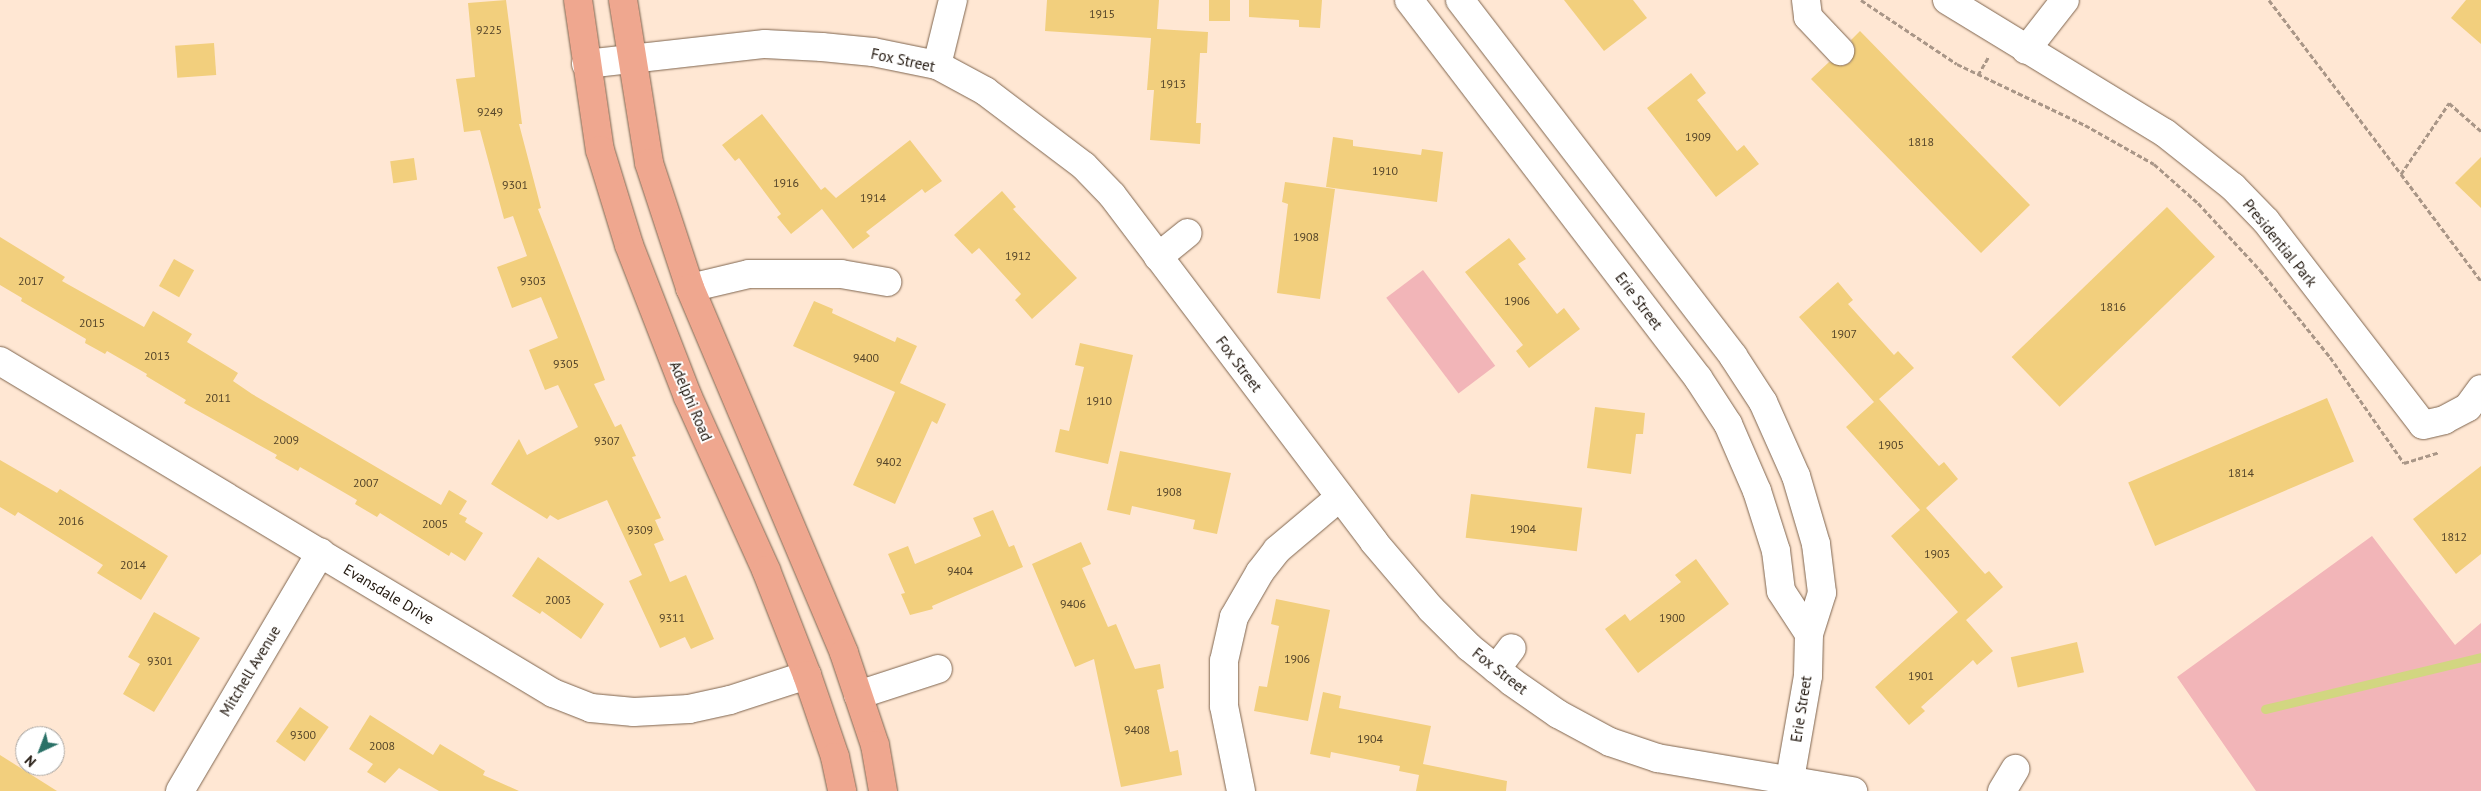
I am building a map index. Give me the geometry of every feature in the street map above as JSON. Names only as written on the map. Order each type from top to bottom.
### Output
[{"type":"main road","name":"Adelphi Road","points":[[578,0],[600,150],[630,245],[688,397],[766,570],[807,675],[835,757],[842,791]]},
{"type":"main road","points":[[623,0],[649,163],[690,288],[844,653],[875,745],[883,791]]},
{"type":"street","name":"Erie Street","points":[[1410,0],[1698,378],[1718,409],[1757,491],[1778,568],[1781,591],[1809,634]]},
{"type":"street","name":"Erie Street","points":[[1460,0],[1733,356],[1763,402],[1796,476],[1818,560],[1822,593],[1809,634],[1808,676],[1789,787]]},
{"type":"street","points":[[1806,0],[1808,17],[1840,51]]},
{"type":"street","name":"Presidential Park","points":[[1947,0],[2026,50],[2165,133],[2233,187],[2266,221],[2423,425],[2444,420],[2468,407],[2481,389]]},
{"type":"street","points":[[2026,50],[2065,0]]},
{"type":"street","points":[[937,65],[954,3]]},
{"type":"street","name":"Fox Street","points":[[586,64],[765,44],[873,52],[937,65],[985,91],[1084,166],[1112,195],[1340,497],[1430,609],[1504,659],[1558,714],[1610,742],[1657,758],[1789,787],[1854,791]]},
{"type":"street","points":[[1158,256],[1188,233]]},
{"type":"street","points":[[690,288],[749,274],[841,274],[887,282]]},
{"type":"street","name":"Evansdale Drive","points":[[0,360],[553,693],[591,708],[634,712],[689,708],[730,700],[807,675]]},
{"type":"street","points":[[1242,791],[1224,706],[1224,662],[1234,617],[1260,572],[1277,550],[1340,497]]},
{"type":"street","name":"Mitchell Avenue","points":[[180,791],[321,552]]},
{"type":"street","points":[[1778,568],[1818,560]]},
{"type":"street","points":[[858,695],[938,669]]},
{"type":"path","points":[[1861,0],[1957,64],[2085,125],[2154,164],[2198,203],[2260,270],[2330,357],[2404,463],[2446,447]]},
{"type":"path","points":[[2269,0],[2481,281]]},
{"type":"path","points":[[2401,174],[2449,103],[2481,131]]},
{"type":"shaded area","points":[[1423,270],[1495,366],[1458,394],[1386,298]]},
{"type":"shaded area","points":[[2372,536],[2455,645],[2481,623],[2481,791],[2256,791],[2177,677]]},
{"type":"building","points":[[506,0],[522,124],[519,124],[541,208],[538,209],[605,380],[594,384],[615,427],[621,424],[636,456],[632,457],[661,518],[655,520],[664,540],[654,544],[670,582],[686,575],[714,639],[691,649],[685,637],[660,648],[629,581],[642,575],[607,500],[558,520],[550,515],[547,519],[491,484],[519,439],[527,455],[578,427],[558,385],[545,390],[529,350],[558,338],[541,297],[512,308],[497,267],[527,256],[513,216],[504,219],[480,130],[464,132],[456,79],[475,77],[468,3]]},
{"type":"building","points":[[1047,0],[1159,0],[1157,29],[1208,32],[1207,53],[1200,53],[1196,123],[1201,123],[1200,144],[1150,140],[1154,90],[1147,90],[1151,38],[1045,31]]},
{"type":"building","points":[[1209,0],[1230,0],[1230,21],[1209,21]]},
{"type":"building","points":[[1249,0],[1322,0],[1320,28],[1299,27],[1299,20],[1249,17]]},
{"type":"building","points":[[1564,0],[1633,0],[1647,18],[1604,51]]},
{"type":"building","points":[[2466,0],[2481,0],[2481,44],[2451,18]]},
{"type":"building","points":[[1860,31],[2030,205],[1981,253],[1811,79],[1829,62],[1843,66],[1851,62],[1855,48],[1851,40]]},
{"type":"building","points":[[214,43],[216,75],[177,78],[175,46]]},
{"type":"building","points":[[1691,73],[1706,93],[1697,100],[1737,151],[1744,145],[1759,164],[1716,197],[1647,108]]},
{"type":"building","points":[[762,114],[821,190],[825,187],[836,198],[910,140],[942,181],[925,193],[922,189],[866,232],[870,236],[853,249],[822,209],[791,234],[777,217],[781,214],[739,158],[735,161],[722,145]]},
{"type":"building","points":[[1333,137],[1353,140],[1353,146],[1421,155],[1422,149],[1443,152],[1437,202],[1326,187]]},
{"type":"building","points":[[2481,157],[2481,208],[2455,183]]},
{"type":"building","points":[[414,158],[417,180],[393,183],[390,161]]},
{"type":"building","points":[[1285,182],[1335,189],[1320,299],[1277,293],[1288,204],[1282,202]]},
{"type":"building","points":[[1002,191],[1016,207],[1013,209],[1077,278],[1032,319],[1015,300],[1021,294],[979,248],[972,254],[954,235]]},
{"type":"building","points":[[2167,207],[2215,257],[2060,407],[2012,357]]},
{"type":"building","points":[[0,237],[65,277],[62,281],[144,327],[153,311],[192,334],[187,342],[238,373],[233,381],[441,505],[449,490],[467,501],[459,514],[467,518],[465,522],[483,533],[465,561],[451,552],[449,556],[380,513],[377,517],[355,504],[357,500],[300,467],[298,471],[275,458],[277,455],[184,403],[186,400],[146,376],[147,374],[107,351],[105,354],[85,343],[86,339],[21,301],[22,298],[0,285]]},
{"type":"building","points":[[1509,238],[1526,259],[1518,264],[1557,314],[1564,308],[1580,329],[1529,368],[1516,351],[1523,345],[1465,272]]},
{"type":"building","points":[[174,259],[194,270],[179,297],[159,286]]},
{"type":"building","points":[[1838,282],[1853,300],[1848,304],[1894,355],[1898,351],[1914,368],[1879,399],[1939,466],[1944,462],[1958,479],[1926,508],[1985,574],[1989,571],[2003,587],[1966,620],[1993,651],[1977,665],[1973,660],[1921,707],[1925,711],[1909,725],[1875,687],[1958,612],[1891,536],[1920,510],[1846,427],[1874,402],[1799,317]]},
{"type":"building","points":[[814,301],[833,309],[832,313],[895,342],[897,337],[917,346],[900,383],[946,404],[937,424],[932,421],[895,504],[853,485],[895,392],[793,346]]},
{"type":"building","points":[[1080,343],[1133,355],[1108,464],[1055,452],[1060,429],[1069,431],[1084,367],[1075,365]]},
{"type":"building","points":[[2327,398],[2354,462],[2155,546],[2128,482]]},
{"type":"building","points":[[1595,407],[1645,413],[1643,434],[1636,434],[1631,474],[1587,468]]},
{"type":"building","points":[[1120,451],[1231,473],[1217,534],[1193,529],[1195,520],[1132,506],[1130,515],[1107,510]]},
{"type":"building","points":[[0,460],[57,493],[60,489],[168,556],[141,600],[97,573],[103,565],[18,512],[15,516],[0,507]]},
{"type":"building","points":[[2481,466],[2481,554],[2456,574],[2413,519]]},
{"type":"building","points":[[1471,494],[1582,508],[1577,551],[1466,538]]},
{"type":"building","points":[[993,510],[1009,547],[1014,545],[1023,567],[932,606],[933,609],[910,615],[901,594],[905,593],[888,554],[908,546],[915,564],[981,536],[973,518]]},
{"type":"building","points":[[1081,542],[1091,564],[1082,568],[1108,627],[1116,624],[1135,669],[1160,664],[1164,688],[1157,690],[1170,752],[1178,750],[1182,775],[1121,787],[1094,659],[1075,667],[1032,564]]},
{"type":"building","points":[[538,557],[604,604],[581,639],[542,611],[540,614],[512,596]]},
{"type":"building","points":[[1696,559],[1729,604],[1638,673],[1605,629],[1625,614],[1630,621],[1681,582],[1675,575]]},
{"type":"building","points":[[1276,599],[1330,610],[1308,721],[1254,711],[1259,686],[1267,687],[1279,626],[1271,624]]},
{"type":"building","points":[[154,612],[200,638],[154,712],[123,694],[140,664],[128,657]]},
{"type":"building","points":[[2077,642],[2084,672],[2018,688],[2011,657]]},
{"type":"building","points":[[1323,692],[1341,696],[1339,708],[1431,726],[1423,764],[1507,781],[1506,791],[1416,791],[1419,775],[1399,771],[1400,766],[1331,752],[1330,758],[1310,754]]},
{"type":"building","points":[[300,707],[329,727],[305,761],[276,741]]},
{"type":"building","points":[[370,715],[433,755],[440,744],[485,771],[483,775],[519,791],[439,791],[399,768],[385,783],[367,772],[373,764],[349,749]]},
{"type":"building","points":[[0,755],[15,764],[15,776],[33,776],[57,791],[0,791]]},
{"type":"waterway","points":[[2265,709],[2481,657]]}]
